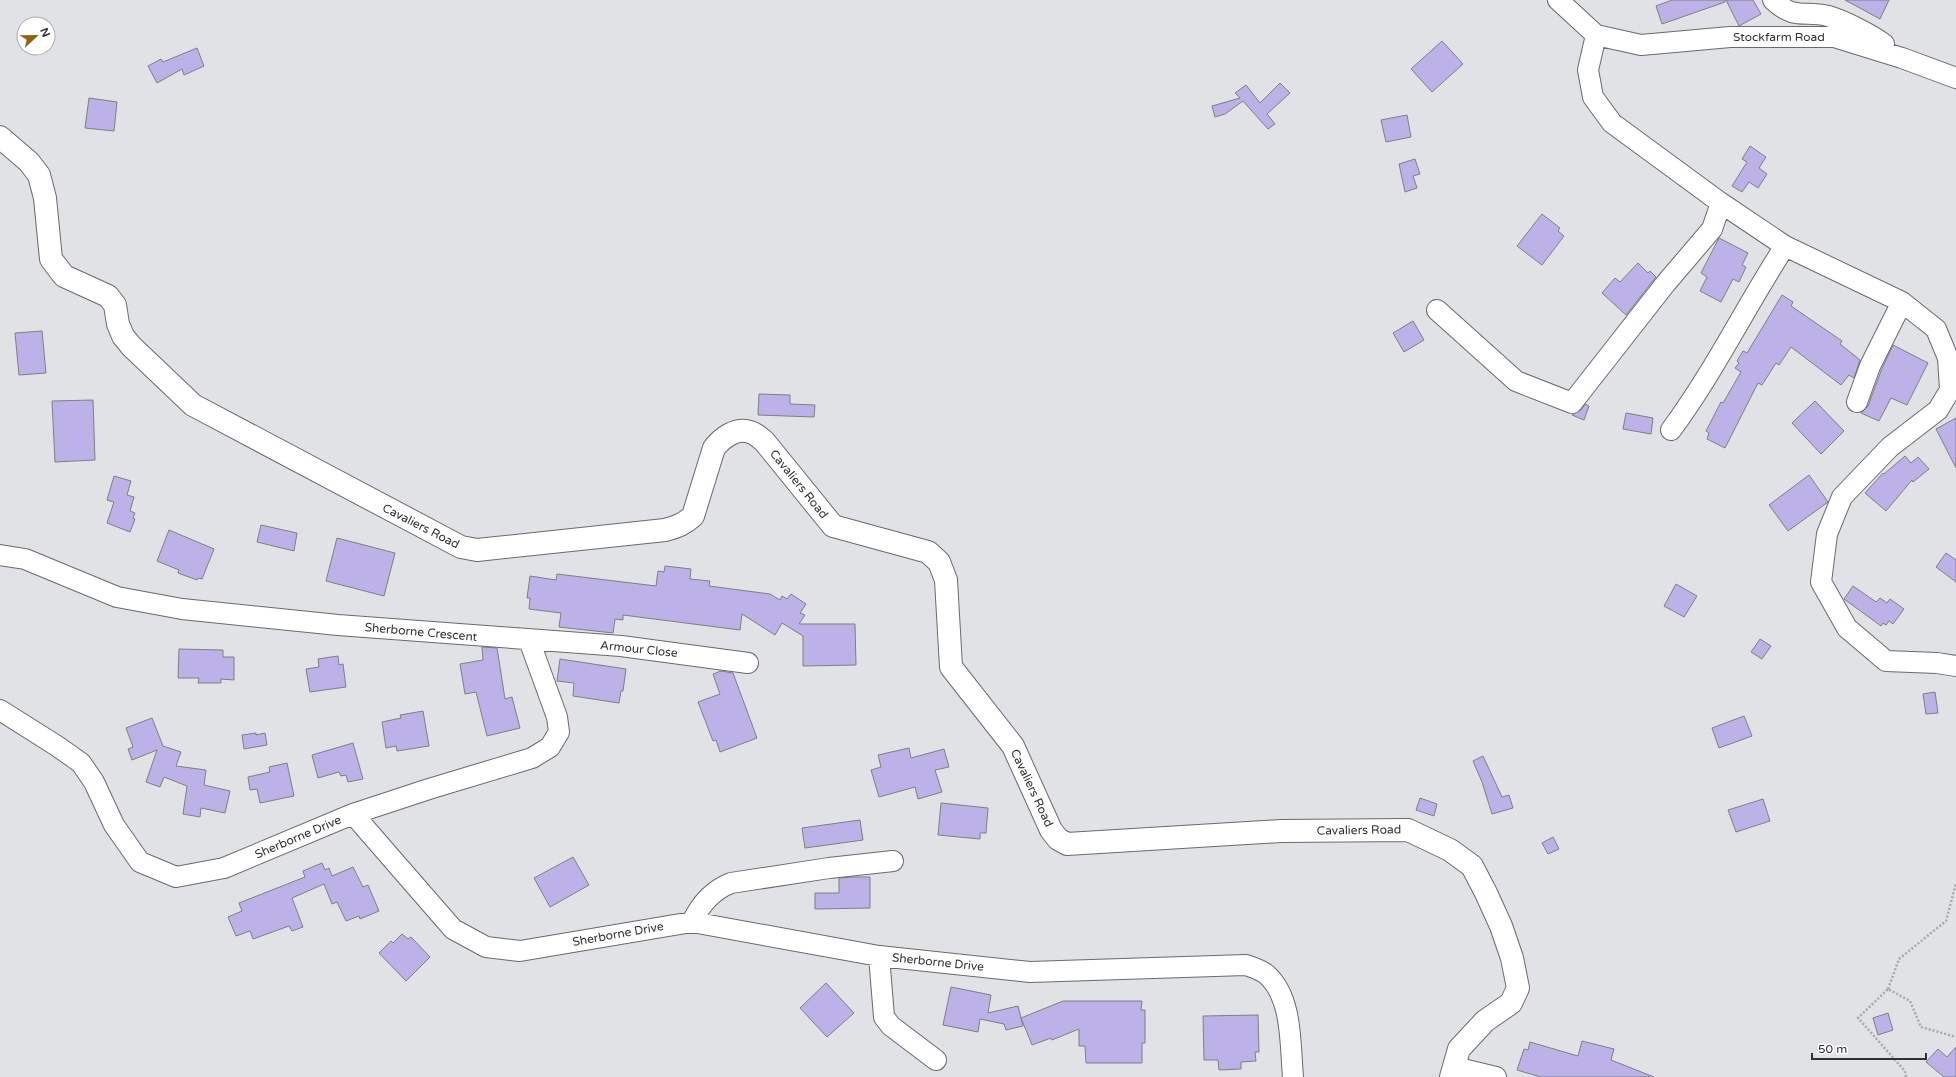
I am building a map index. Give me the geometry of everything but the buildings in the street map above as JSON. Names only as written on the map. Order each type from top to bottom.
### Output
[{"type":"main road","name":"Cavaliers Road","points":[[0,137],[28,162],[39,175],[45,198],[52,258],[64,276],[108,296],[115,305],[118,324],[123,336],[131,346],[193,405],[461,547],[476,550],[665,530],[678,527],[686,523],[693,516],[714,448],[721,439],[731,434],[740,431],[750,432],[764,441],[833,526],[928,552],[939,562],[946,580],[951,667],[1014,746],[1051,830],[1058,839],[1066,844],[1281,831],[1408,830],[1450,850],[1472,866],[1486,893],[1501,926],[1512,958],[1518,988],[1511,1003],[1485,1021],[1468,1037],[1459,1049],[1452,1072]]},
{"type":"street","points":[[1558,0],[1596,35],[1588,70],[1593,97],[1612,123],[1721,203],[1785,246],[1902,302],[1936,329],[1948,358],[1950,390],[1938,410],[1890,447],[1842,497],[1827,534],[1821,582],[1847,628],[1886,661],[1937,663],[1956,666]]},
{"type":"street","points":[[1773,0],[1793,14],[1828,16],[1877,38],[1902,58]]},
{"type":"street","name":"Stockfarm Road","points":[[1596,35],[1641,45],[1730,37],[1834,37],[1902,58],[1956,78]]},
{"type":"street","points":[[1437,310],[1516,381],[1572,403],[1666,283],[1712,229],[1721,203]]},
{"type":"street","points":[[1671,430],[1686,410],[1755,293],[1785,246]]},
{"type":"street","points":[[1857,402],[1870,366],[1902,302]]},
{"type":"street","name":"Sherborne Crescent","points":[[0,555],[25,559],[117,597],[182,609],[338,625],[528,640]]},
{"type":"street","points":[[353,814],[429,788],[532,758],[550,747],[559,732],[557,717],[528,640]]},
{"type":"street","name":"Armour Close","points":[[528,640],[621,646],[748,663]]},
{"type":"street","name":"Sherborne Drive","points":[[0,710],[81,763],[94,782],[114,825],[140,862],[176,877],[224,868],[353,814],[453,929],[486,947],[520,951],[692,922],[879,956],[1030,972],[1246,965],[1265,973],[1280,990],[1287,1017],[1293,1077]]},
{"type":"street","points":[[692,922],[698,910],[719,888],[731,883],[829,868],[893,861]]},
{"type":"street","points":[[879,956],[884,1017],[891,1026],[936,1060]]},
{"type":"street","points":[[1452,1072],[1496,1077]]},
{"type":"path","points":[[1906,1077],[1905,1071],[1858,1018],[1888,989],[1899,959],[1946,921],[1956,883]]},
{"type":"path","points":[[1888,989],[1910,1001],[1921,1027],[1956,1037]]}]
